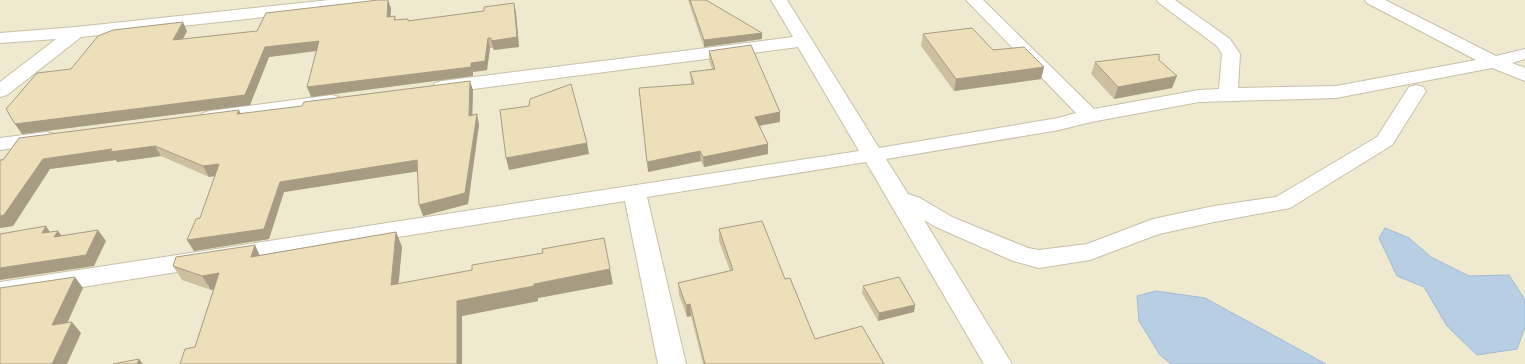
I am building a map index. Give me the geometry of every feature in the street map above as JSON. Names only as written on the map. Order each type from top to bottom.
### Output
[{"type":"street","points":[[0,38],[76,32],[374,0]]},
{"type":"street","points":[[780,0],[998,364]]},
{"type":"street","points":[[974,0],[1090,116]]},
{"type":"street","points":[[1165,0],[1224,43],[1229,50],[1231,54],[1228,94]]},
{"type":"street","points":[[1373,0],[1494,62],[1525,75]]},
{"type":"street","points":[[0,91],[76,32]]},
{"type":"street","points":[[426,89],[804,41]]},
{"type":"street","points":[[0,291],[872,155],[1059,124],[1090,116],[1199,96],[1336,92],[1494,62],[1525,54]]},
{"type":"street","points":[[898,199],[912,203],[944,222],[1022,255],[1039,259],[1090,252],[1153,227],[1214,214],[1282,203],[1385,141],[1416,91]]},
{"type":"street","points":[[189,119],[347,99]]},
{"type":"street","points":[[0,144],[63,136]]},
{"type":"street","points":[[635,193],[672,364]]},
{"type":"shaded area","points":[[0,0],[1525,0],[1525,364],[0,364]]},
{"type":"water","points":[[1385,228],[1409,238],[1431,257],[1469,276],[1509,275],[1525,300],[1525,327],[1517,349],[1477,355],[1447,326],[1424,287],[1397,276],[1379,238]]},
{"type":"water","points":[[1156,291],[1205,298],[1326,364],[1171,364],[1160,355],[1139,321],[1137,296]]},
{"type":"building","points":[[388,0],[387,17],[395,16],[394,20],[408,19],[408,21],[484,11],[484,7],[514,3],[517,37],[491,41],[491,38],[488,38],[485,61],[471,63],[471,67],[307,87],[319,41],[265,47],[245,95],[15,124],[6,109],[37,73],[71,69],[98,36],[113,30],[183,22],[173,40],[257,31],[266,13]]},
{"type":"building","points":[[690,0],[706,0],[762,33],[704,40]]},
{"type":"building","points":[[972,28],[993,50],[1024,47],[1044,67],[956,79],[923,34]]},
{"type":"building","points":[[751,45],[780,112],[755,117],[768,144],[703,157],[700,151],[647,162],[639,88],[694,84],[690,72],[715,69],[709,51]]},
{"type":"building","points":[[1159,54],[1159,60],[1177,76],[1118,87],[1095,62]]},
{"type":"building","points":[[470,81],[469,116],[477,114],[465,193],[419,205],[417,160],[280,182],[264,229],[187,240],[196,219],[200,218],[219,164],[203,166],[155,146],[110,152],[112,149],[43,159],[4,215],[0,216],[0,160],[3,160],[19,138],[239,110],[237,114],[302,106],[304,102]]},
{"type":"building","points":[[571,84],[587,143],[506,158],[500,110],[529,106],[530,99]]},
{"type":"building","points":[[762,221],[785,279],[790,278],[815,339],[862,326],[884,364],[705,364],[690,304],[686,305],[678,283],[733,270],[719,229]]},
{"type":"building","points":[[46,226],[42,233],[58,231],[54,237],[98,230],[86,255],[0,268],[0,234]]},
{"type":"building","points":[[396,232],[391,285],[472,270],[472,265],[543,253],[542,249],[604,238],[610,269],[457,301],[457,364],[180,364],[185,349],[195,347],[219,273],[202,276],[173,266],[176,257],[255,245],[251,257]]},
{"type":"building","points":[[75,277],[52,325],[72,322],[52,364],[0,364],[0,288]]},
{"type":"building","points":[[899,277],[915,305],[879,313],[863,286]]},
{"type":"building","points":[[139,359],[137,364],[113,364]]}]
